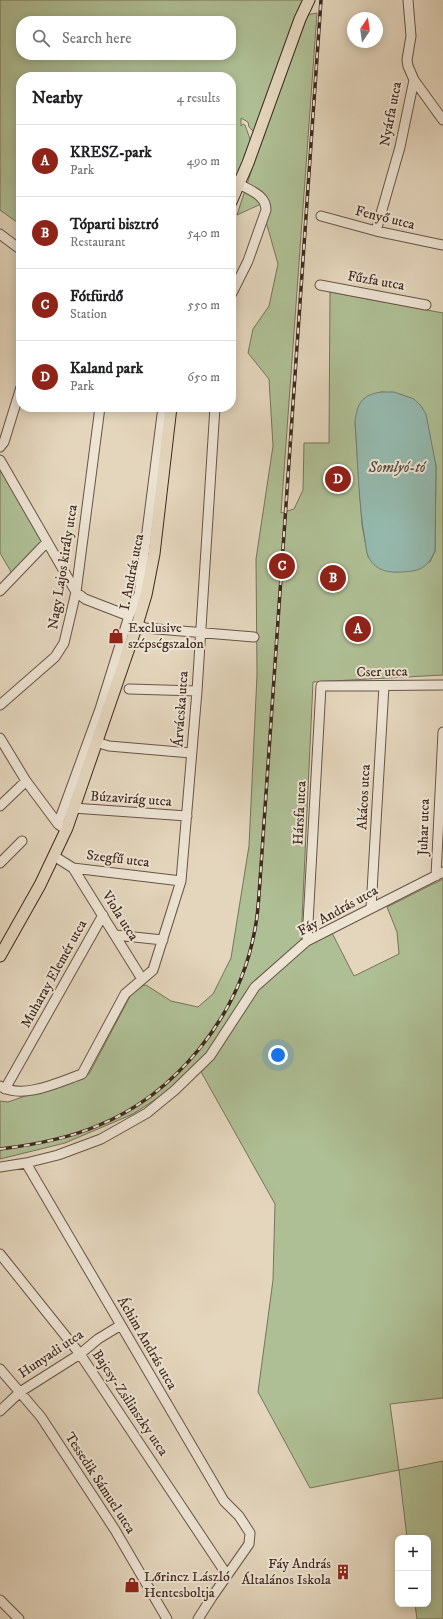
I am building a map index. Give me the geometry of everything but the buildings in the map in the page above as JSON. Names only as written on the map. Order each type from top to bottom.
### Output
[{"type":"main road","points":[[236,191],[298,24],[309,0]]},
{"type":"main road","name":"I. András utca","points":[[62,826],[73,808],[146,596],[154,554],[170,412]]},
{"type":"main road","points":[[0,956],[40,885],[54,856],[62,826]]},
{"type":"street","name":"Nyárfa utca","points":[[376,231],[400,147],[414,80],[407,60],[411,36],[408,0]]},
{"type":"street","points":[[414,80],[443,120]]},
{"type":"street","points":[[236,286],[248,261],[266,210],[266,204],[263,197],[239,184]]},
{"type":"street","name":"Fenyő utca","points":[[321,216],[376,231],[443,246]]},
{"type":"street","points":[[0,234],[16,246]]},
{"type":"street","name":"Fűzfa utca","points":[[320,285],[426,304]]},
{"type":"street","points":[[0,447],[4,442],[16,403]]},
{"type":"street","name":"Nagy Lajos király utca","points":[[0,705],[55,657],[64,643],[76,592],[99,412]]},
{"type":"street","name":"I. András utca","points":[[62,826],[129,616],[139,594],[161,412]]},
{"type":"street","name":"Árvácska utca","points":[[3,1087],[13,1092],[29,1091],[82,1074],[125,994],[153,970],[182,881],[197,691],[215,412]]},
{"type":"street","points":[[0,460],[76,592],[85,599],[129,616]]},
{"type":"street","points":[[0,591],[47,542]]},
{"type":"street","points":[[137,625],[145,628],[254,637]]},
{"type":"street","name":"Cser utca","points":[[321,686],[443,685]]},
{"type":"street","name":"Hársfa utca","points":[[307,941],[321,686]]},
{"type":"street","name":"Akácos utca","points":[[371,908],[384,686]]},
{"type":"street","points":[[129,688],[197,691]]},
{"type":"street","name":"Juhar utca","points":[[440,874],[443,732]]},
{"type":"street","points":[[0,738],[26,781],[62,826]]},
{"type":"street","points":[[96,742],[109,746],[192,752]]},
{"type":"street","points":[[0,806],[26,781]]},
{"type":"street","name":"Búzavirág utca","points":[[73,808],[187,816]]},
{"type":"street","points":[[0,863],[22,841]]},
{"type":"street","name":"Szegfű utca","points":[[54,856],[73,868],[182,881]]},
{"type":"street","name":"Viola utca","points":[[73,868],[142,979]]},
{"type":"street","name":"Fáy András utca","points":[[0,1167],[26,1163],[58,1155],[101,1139],[147,1113],[175,1090],[210,1056],[255,987],[307,941],[440,874]]},
{"type":"street","name":"Muharay Elemér utca","points":[[3,1087],[103,915]]},
{"type":"street","points":[[115,935],[163,940]]},
{"type":"street","name":"Áchim András utca","points":[[26,1163],[224,1501],[239,1516],[250,1533],[249,1544],[227,1575]]},
{"type":"street","name":"Bajcsy-Zsilinszky utca","points":[[0,1254],[80,1354],[227,1575]]},
{"type":"street","name":"Hunyadi utca","points":[[0,1411],[20,1392],[80,1354],[98,1339],[121,1325]]},
{"type":"street","name":"Tessedik Sámuel utca","points":[[0,1369],[46,1424],[115,1530],[168,1619]]},
{"type":"street","points":[[198,1619],[227,1575]]},
{"type":"street","points":[[0,1600],[19,1619]]},
{"type":"green space","points":[[0,0],[306,0],[254,132],[249,127],[248,122],[241,118],[241,126],[243,124],[245,125],[251,145],[236,184],[236,72],[16,72],[16,221],[0,210]]},
{"type":"green space","points":[[317,13],[281,513],[294,509],[303,490],[304,443],[329,443],[330,292],[443,313],[443,675],[313,682],[301,941],[310,944],[332,933],[354,976],[399,954],[397,932],[387,907],[443,879],[443,1398],[390,1404],[399,1470],[310,1488],[258,1392],[273,1280],[275,1204],[200,1070],[133,1114],[65,1143],[0,1159],[0,1101],[8,1102],[89,1074],[135,987],[146,985],[171,1001],[198,1007],[213,994],[231,958],[249,846],[257,675],[256,559],[273,446],[269,379],[248,353],[253,329],[269,306],[278,264],[261,204],[237,215],[276,95],[306,15]],"holes":[[[381,392],[408,397],[421,406],[436,466],[435,551],[430,562],[368,557],[362,525],[355,422]]]},
{"type":"green space","points":[[0,460],[47,542],[14,577],[0,553]]},
{"type":"green space","points":[[443,1461],[443,1619],[417,1619],[415,1607],[431,1607],[431,1535],[407,1535],[399,1470]]},
{"type":"water","name":"Somlyó-tó","points":[[381,392],[394,392],[414,399],[421,406],[426,414],[436,466],[435,551],[423,568],[409,572],[388,571],[375,566],[368,556],[367,551],[360,496],[355,422],[357,410],[362,401],[369,395]]},
{"type":"railway","points":[[0,1149],[49,1141],[85,1131],[125,1112],[152,1095],[177,1074],[199,1050],[218,1023],[234,995],[246,965],[255,929],[259,900],[321,0]]},
{"type":"place","name":"Kaland park","points":[[338,479]]},
{"type":"place","name":"Fótfürdő","points":[[282,566]]},
{"type":"place","name":"Tóparti bisztró","points":[[333,578]]},
{"type":"place","name":"KRESZ-park","points":[[358,629]]},
{"type":"place","name":"Exclusive szépségszalon","points":[[116,636]]},
{"type":"place","name":"Fáy András Általános Iskola","points":[[343,1572]]},
{"type":"place","name":"Lőrincz László Hentesboltja","points":[[132,1585]]}]
